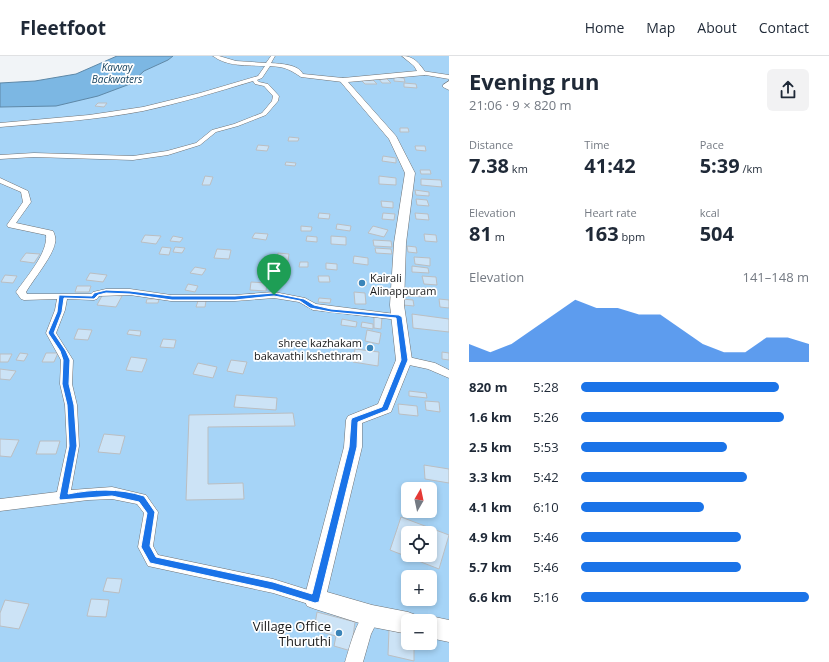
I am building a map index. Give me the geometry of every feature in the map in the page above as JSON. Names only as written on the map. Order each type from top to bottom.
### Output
[{"type":"main road","points":[[343,80],[422,73],[418,65],[405,56]]},
{"type":"main road","points":[[343,80],[393,138],[410,174],[400,243],[398,305],[404,360],[385,408],[354,420],[353,447],[315,599],[372,616],[401,622]]},
{"type":"main road","points":[[437,628],[449,631]]},
{"type":"street","points":[[215,56],[236,63],[294,68],[300,72],[301,75],[305,76],[322,76],[343,80]]},
{"type":"street","points":[[0,125],[59,120],[142,109],[209,93],[260,77],[273,56]]},
{"type":"street","points":[[422,73],[449,77]]},
{"type":"street","points":[[0,158],[34,155],[133,158],[168,153],[198,144],[214,131],[236,125],[264,114],[272,106],[275,102],[276,96],[266,85],[257,83],[254,79]]},
{"type":"street","points":[[449,82],[445,84],[445,86],[449,88]]},
{"type":"street","points":[[0,180],[24,191],[27,202],[11,225],[27,227],[50,233],[51,243],[46,254],[21,292],[24,297],[94,297],[96,294],[106,292],[130,292],[172,298],[235,298],[274,295],[302,300],[312,307],[399,317]]},
{"type":"street","points":[[62,296],[60,312],[51,333],[67,360],[66,384],[71,405],[73,446],[63,498]]},
{"type":"street","points":[[404,360],[431,366],[449,374]]},
{"type":"street","points":[[0,505],[88,494],[112,493],[141,499],[151,512],[145,547],[153,561],[273,586],[315,599]]},
{"type":"street","points":[[354,662],[364,631],[372,616]]},
{"type":"shaded area","points":[[173,56],[449,56],[449,662],[0,662],[0,107],[8,107],[130,84],[144,71],[168,60]]},
{"type":"water","name":"Kavvay Backwaters","points":[[117,56],[173,56],[168,60],[144,71],[130,84],[98,96],[56,106],[0,107],[0,83],[35,81],[76,74]]},
{"type":"building","points":[[394,77],[404,78],[405,82],[394,81]]},
{"type":"building","points":[[379,79],[387,79],[391,83],[382,83]]},
{"type":"building","points":[[361,80],[373,80],[377,84],[365,84]]},
{"type":"building","points":[[404,83],[416,84],[417,88],[404,87]]},
{"type":"building","points":[[98,103],[107,103],[104,107],[95,106]]},
{"type":"building","points":[[400,128],[408,128],[409,132],[400,132]]},
{"type":"building","points":[[289,137],[299,138],[298,141],[288,141]]},
{"type":"building","points":[[258,145],[269,146],[267,151],[256,150]]},
{"type":"building","points":[[415,146],[425,146],[426,151],[416,150]]},
{"type":"building","points":[[383,156],[396,158],[396,163],[382,161]]},
{"type":"building","points":[[286,162],[296,163],[295,166],[285,165]]},
{"type":"building","points":[[420,170],[430,170],[431,174],[421,174]]},
{"type":"building","points":[[205,176],[213,177],[210,185],[202,185]]},
{"type":"building","points":[[379,176],[396,178],[396,185],[379,184]]},
{"type":"building","points":[[421,179],[441,180],[442,187],[421,185]]},
{"type":"building","points":[[415,190],[429,192],[429,196],[416,195]]},
{"type":"building","points":[[416,199],[427,200],[429,206],[417,205]]},
{"type":"building","points":[[381,201],[393,202],[393,208],[382,207]]},
{"type":"building","points":[[319,213],[330,214],[329,219],[318,218]]},
{"type":"building","points":[[383,213],[395,214],[394,220],[382,219]]},
{"type":"building","points":[[415,213],[428,214],[429,220],[416,219]]},
{"type":"building","points":[[337,224],[351,226],[350,231],[336,229]]},
{"type":"building","points":[[301,226],[312,227],[311,231],[301,231]]},
{"type":"building","points":[[373,226],[388,230],[384,237],[368,233]]},
{"type":"building","points":[[255,233],[268,234],[266,240],[252,238]]},
{"type":"building","points":[[424,234],[436,235],[437,242],[425,241]]},
{"type":"building","points":[[145,235],[161,236],[156,244],[141,242]]},
{"type":"building","points":[[173,236],[183,238],[180,242],[170,241]]},
{"type":"building","points":[[307,236],[317,237],[317,242],[306,241]]},
{"type":"building","points":[[331,236],[346,237],[346,245],[331,244]]},
{"type":"building","points":[[373,240],[391,241],[392,247],[374,246]]},
{"type":"building","points":[[407,246],[416,247],[417,253],[408,252]]},
{"type":"building","points":[[162,247],[171,248],[169,255],[159,254]]},
{"type":"building","points":[[175,247],[185,248],[182,253],[173,252]]},
{"type":"building","points":[[375,248],[391,249],[392,254],[376,253]]},
{"type":"building","points":[[217,249],[231,250],[229,259],[214,258]]},
{"type":"building","points":[[26,253],[40,254],[34,263],[20,261]]},
{"type":"building","points":[[278,253],[289,254],[288,261],[277,260]]},
{"type":"building","points":[[354,256],[368,258],[368,265],[353,263]]},
{"type":"building","points":[[414,257],[430,258],[430,266],[415,264]]},
{"type":"building","points":[[300,262],[308,262],[308,267],[299,267]]},
{"type":"building","points":[[326,263],[337,264],[337,270],[326,269]]},
{"type":"building","points":[[412,266],[428,268],[429,273],[412,272]]},
{"type":"building","points":[[195,267],[206,269],[202,275],[190,273]]},
{"type":"building","points":[[90,273],[107,275],[103,282],[86,280]]},
{"type":"building","points":[[5,275],[17,276],[13,283],[1,282]]},
{"type":"building","points":[[318,276],[329,276],[330,282],[319,282]]},
{"type":"building","points":[[422,276],[436,277],[437,285],[424,284]]},
{"type":"building","name":"Kairali Alinappuram","points":[[358,280],[366,281],[366,286],[358,285]]},
{"type":"building","points":[[251,282],[267,283],[266,291],[250,290]]},
{"type":"building","points":[[188,284],[198,286],[195,292],[185,290]]},
{"type":"building","points":[[77,286],[91,286],[89,292],[75,292]]},
{"type":"building","points":[[406,288],[424,290],[425,297],[407,296]]},
{"type":"building","points":[[354,292],[365,293],[366,304],[355,304]]},
{"type":"building","points":[[103,294],[122,296],[116,307],[97,305]]},
{"type":"building","points":[[319,298],[331,299],[330,303],[318,302]]},
{"type":"building","points":[[147,299],[159,299],[158,303],[146,303]]},
{"type":"building","points":[[402,299],[413,300],[414,306],[403,305]]},
{"type":"building","points":[[439,299],[449,300],[449,308],[440,307]]},
{"type":"building","points":[[198,301],[206,301],[205,307],[196,307]]},
{"type":"building","points":[[412,314],[449,319],[449,332],[413,328]]},
{"type":"building","points":[[374,316],[382,317],[381,329],[374,328]]},
{"type":"building","points":[[342,319],[357,322],[356,327],[341,325]]},
{"type":"building","points":[[362,322],[373,324],[373,329],[361,327]]},
{"type":"building","points":[[78,329],[92,330],[88,340],[74,339]]},
{"type":"building","points":[[129,330],[141,331],[140,336],[127,334]]},
{"type":"building","points":[[367,330],[381,333],[379,344],[365,341]]},
{"type":"building","points":[[163,339],[176,340],[174,348],[160,347]]},
{"type":"building","points":[[355,349],[379,352],[378,366],[353,362]]},
{"type":"building","points":[[442,352],[449,353],[449,360],[442,359]]},
{"type":"building","points":[[20,353],[28,354],[24,361],[16,360]]},
{"type":"building","points":[[46,353],[58,353],[54,362],[42,362]]},
{"type":"building","points":[[0,354],[12,354],[8,362],[0,362]]},
{"type":"building","points":[[131,357],[147,359],[142,372],[126,370]]},
{"type":"building","points":[[231,360],[247,362],[243,374],[227,371]]},
{"type":"building","points":[[198,363],[217,367],[213,378],[193,374]]},
{"type":"building","points":[[0,369],[16,371],[10,380],[0,379]]},
{"type":"building","points":[[409,391],[426,393],[427,398],[409,396]]},
{"type":"building","points":[[236,395],[277,398],[276,410],[234,407]]},
{"type":"building","points":[[425,401],[439,402],[440,412],[426,410]]},
{"type":"building","points":[[398,404],[417,406],[418,416],[399,414]]},
{"type":"building","points":[[293,413],[295,426],[208,427],[208,484],[243,483],[244,499],[186,500],[189,415]]},
{"type":"building","points":[[104,434],[125,436],[120,454],[98,452]]},
{"type":"building","points":[[0,439],[19,440],[11,457],[0,456]]},
{"type":"building","points":[[40,441],[60,441],[56,454],[36,454]]},
{"type":"building","points":[[424,465],[449,469],[449,483],[425,479]]},
{"type":"building","points":[[401,517],[425,526],[401,526],[401,554],[390,550]]},
{"type":"building","points":[[437,530],[449,535],[439,569],[421,562],[437,562]]},
{"type":"building","points":[[107,578],[122,579],[119,593],[103,591]]},
{"type":"building","points":[[91,599],[109,600],[106,617],[87,616]]},
{"type":"building","points":[[5,600],[29,604],[19,629],[0,626],[0,613]]},
{"type":"building","name":"Village Office Thuruthi","points":[[317,612],[355,622],[351,651],[334,646],[336,636],[314,630]]},
{"type":"building","points":[[389,630],[401,633],[401,650],[414,650],[414,661],[388,655]]},
{"type":"place","name":"Kairali Alinappuram","points":[[362,283]]},
{"type":"place","name":"shree kazhakam bakavathi kshethram","points":[[370,348]]},
{"type":"place","name":"Village Office Thuruthi","points":[[339,633]]},
{"type":"route","points":[[106,292],[130,292],[172,298],[235,298],[274,295],[302,300],[312,307],[369,315],[399,317],[404,360],[385,408],[354,420],[353,447],[315,599],[273,586],[153,561],[145,547],[151,512],[141,499],[112,493],[88,494],[63,498],[73,446],[71,405],[66,384],[67,360],[51,333],[60,312],[62,296],[94,297],[96,294],[106,292]]}]
